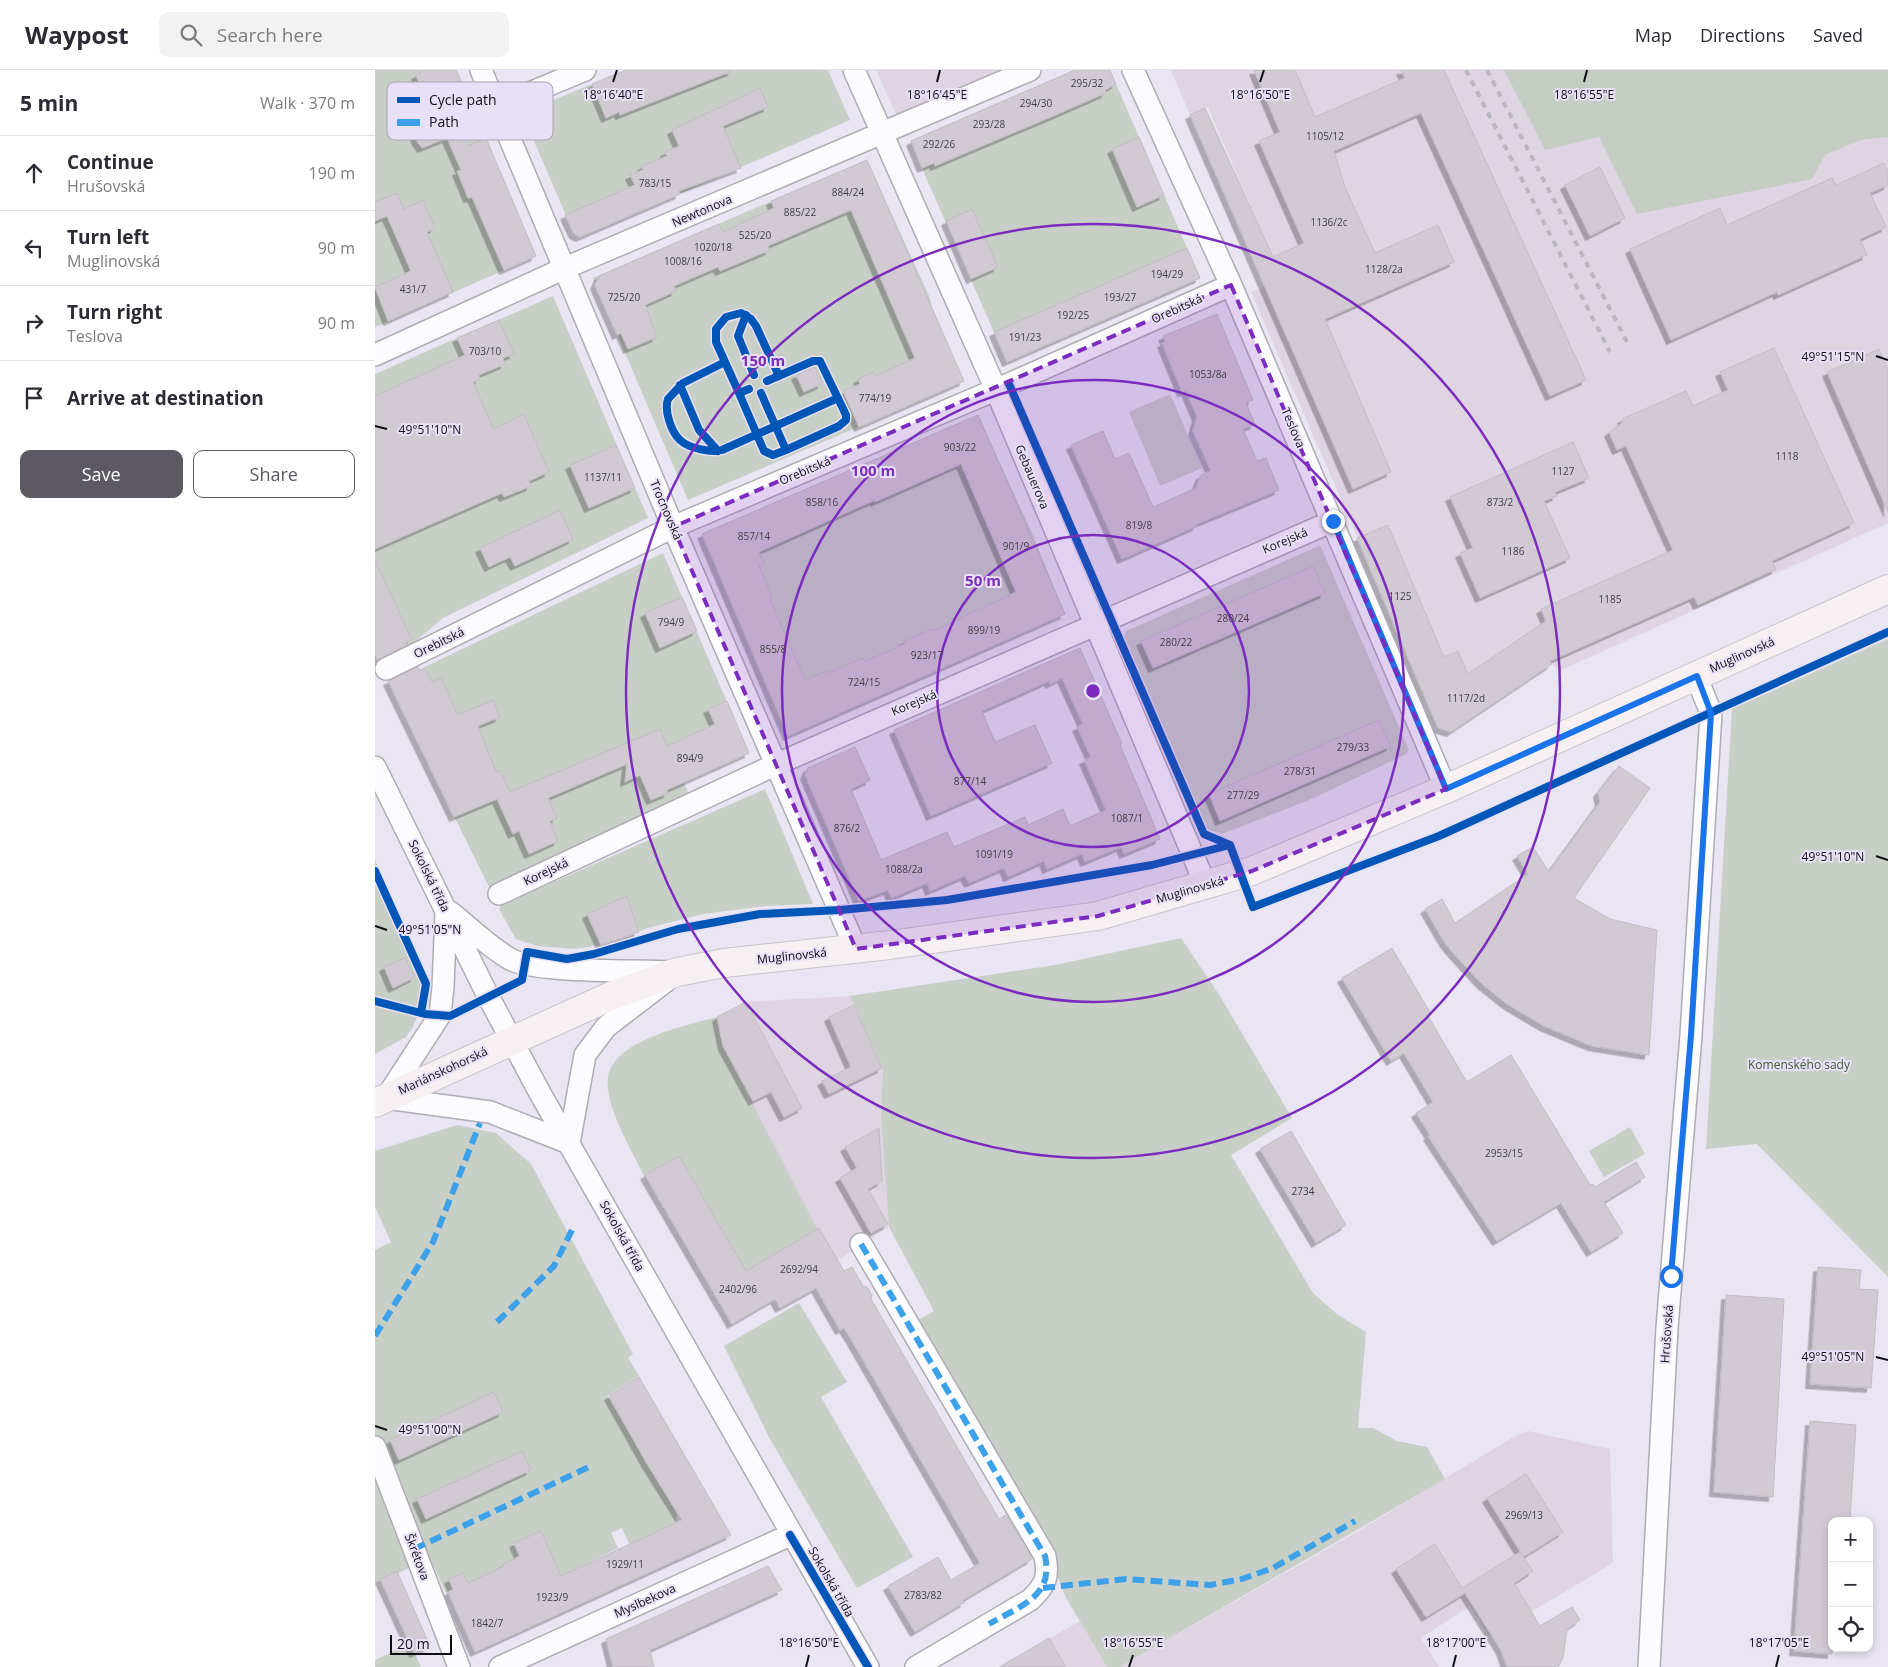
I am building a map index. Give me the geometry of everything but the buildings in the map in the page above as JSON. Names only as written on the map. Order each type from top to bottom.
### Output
[{"type":"main road","name":"Muglinovská","points":[[511,1040],[611,996],[677,972],[724,963],[856,949],[1098,916],[1252,871],[1446,789],[1888,588]]},
{"type":"main road","name":"Mariánskohorská","points":[[381,1100],[511,1040]]},
{"type":"street","name":"Trocnovská","points":[[481,70],[486,82]]},
{"type":"street","points":[[553,83],[585,70]]},
{"type":"street","name":"Gebauerova","points":[[853,70],[995,390],[1206,886]]},
{"type":"street","name":"Newtonova","points":[[375,355],[565,268],[1030,70]]},
{"type":"street","name":"Teslova","points":[[1133,70],[1231,285],[1446,789]]},
{"type":"street","name":"Trocnovská","points":[[510,140],[673,527],[856,949]]},
{"type":"street","name":"Orebitská","points":[[386,669],[673,527],[995,390],[1231,285]]},
{"type":"street","name":"Korejská","points":[[499,894],[777,764],[1333,521]]},
{"type":"street","name":"Hrušovská","points":[[1649,1667],[1667,1328],[1691,1035],[1711,713],[1697,676]]},
{"type":"street","name":"Sokolská třída","points":[[375,767],[511,1040],[791,1535],[868,1667]]},
{"type":"street","points":[[446,909],[511,959],[525,964],[546,967],[677,972]]},
{"type":"street","points":[[446,909],[440,1015],[381,1100],[490,1112],[569,1143],[585,1055],[606,1027],[677,972]]},
{"type":"street","points":[[861,1244],[1045,1556],[1048,1571],[1043,1588],[1031,1600],[916,1667]]},
{"type":"street","name":"Škrétova","points":[[375,1447],[459,1667]]},
{"type":"street","name":"Myslbekova","points":[[500,1667],[791,1535]]},
{"type":"highlighted area","points":[[1231,285],[1446,789],[1252,871],[1098,916],[856,949],[673,527]]},
{"type":"shaded area","points":[[876,70],[1002,70],[897,116]]},
{"type":"shaded area","points":[[1171,70],[1504,70],[1545,149],[1599,137],[1825,155],[1861,140],[1888,137],[1888,523],[1559,671],[1552,664],[1451,732],[1441,730],[1251,292],[1265,286],[1255,265],[1272,257],[1208,107],[1190,115]]},
{"type":"shaded area","points":[[1504,70],[1888,70],[1888,137],[1861,140],[1825,155],[1812,179],[1637,214],[1599,137],[1545,150]]},
{"type":"shaded area","points":[[850,996],[883,1068],[881,1117],[889,1227],[837,1261],[818,1230],[723,1046],[717,1017],[746,1002]]},
{"type":"shaded area","points":[[1528,1431],[1610,1449],[1613,1563],[1489,1637],[1470,1606],[1421,1638],[1439,1667],[1120,1667],[1355,1533],[1517,1435]]},
{"type":"shaded area","points":[[1080,1621],[1107,1667],[998,1667]]},
{"type":"green space","points":[[375,70],[456,70],[461,82],[387,82],[387,140],[486,140],[536,256],[375,327]]},
{"type":"green space","points":[[626,70],[828,70],[850,120],[580,237],[574,234],[534,140],[553,140],[553,100]]},
{"type":"green space","points":[[1075,70],[1110,70],[1200,278],[1007,362],[910,141]]},
{"type":"green space","points":[[867,160],[930,298],[947,389],[688,500],[593,278]]},
{"type":"green space","points":[[553,296],[648,518],[443,618],[408,648],[379,661],[375,654],[375,374]]},
{"type":"green space","points":[[1170,394],[1202,468],[1160,486],[1129,412]]},
{"type":"green space","points":[[978,415],[1032,533],[1065,614],[832,717],[786,732],[702,535]]},
{"type":"green space","points":[[1319,546],[1409,750],[1407,754],[1309,800],[1222,834],[1207,829],[1124,638],[1126,631]]},
{"type":"green space","points":[[663,553],[749,753],[684,783],[691,800],[491,891],[389,684]]},
{"type":"green space","name":"Komenského sady","points":[[1888,639],[1888,1277],[1757,1144],[1706,1149],[1732,709]]},
{"type":"green space","points":[[765,789],[813,904],[766,906],[703,914],[648,928],[601,945],[574,949],[537,946],[516,939],[499,909],[501,905]]},
{"type":"green space","points":[[375,860],[424,971],[419,1012],[413,1027],[406,1037],[375,1054]]},
{"type":"green space","points":[[1181,938],[1220,996],[1292,1118],[1231,1155],[1313,1293],[1338,1315],[1366,1332],[1358,1428],[1373,1428],[1397,1441],[1427,1447],[1445,1479],[1120,1667],[1107,1667],[1065,1596],[1057,1575],[918,1320],[934,1311],[889,1227],[881,1117],[883,1068],[850,996],[1055,965]]},
{"type":"green space","points":[[717,1017],[723,1046],[818,1230],[745,1272],[677,1159],[645,1178],[615,1115],[608,1089],[608,1077],[613,1064],[637,1044],[653,1036]]},
{"type":"green space","points":[[457,1125],[496,1133],[531,1164],[633,1354],[628,1358],[639,1376],[607,1396],[677,1514],[675,1524],[630,1546],[622,1528],[611,1533],[618,1548],[552,1581],[539,1532],[513,1544],[526,1573],[475,1581],[446,1593],[430,1558],[375,1584],[375,1250],[391,1242],[375,1207],[375,1151]]},
{"type":"green space","points":[[1630,1127],[1645,1154],[1604,1177],[1589,1151]]},
{"type":"green space","points":[[799,1303],[847,1382],[821,1397],[913,1557],[857,1588],[770,1439],[724,1346]]},
{"type":"green space","points":[[410,1643],[421,1667],[375,1667],[375,1660]]},
{"type":"railway","points":[[1466,70],[1610,352]]},
{"type":"railway","points":[[1487,70],[1627,342]]},
{"type":"marked path","points":[[375,1336],[433,1242],[480,1123]]},
{"type":"marked path","points":[[497,1322],[554,1266],[572,1230]]},
{"type":"marked path","points":[[861,1244],[1045,1556],[1046,1570],[1044,1581],[1039,1591],[1023,1605],[989,1624]]},
{"type":"marked path","points":[[414,1549],[589,1467]]},
{"type":"marked path","points":[[1043,1588],[1126,1579],[1210,1585],[1242,1579],[1273,1568],[1355,1521]]},
{"type":"cycle path","points":[[749,389],[739,393],[716,342],[716,329],[726,317],[741,313],[751,319],[779,376]]},
{"type":"cycle path","points":[[746,315],[738,336],[754,375]]},
{"type":"cycle path","points":[[761,393],[786,450],[839,426],[846,420],[846,415],[820,361],[813,361],[767,381]]},
{"type":"cycle path","points":[[725,362],[683,383],[668,399],[667,409],[671,426],[680,440],[688,445],[706,450],[722,450],[838,398]]},
{"type":"cycle path","points":[[1009,384],[1204,834],[1230,845],[1253,907],[1439,836],[1888,632]]},
{"type":"cycle path","points":[[680,385],[699,430],[718,451]]},
{"type":"cycle path","points":[[739,393],[764,451],[773,455],[786,450]]},
{"type":"cycle path","points":[[375,1001],[425,1014],[450,1016],[522,980],[527,952],[567,959],[594,954],[678,929],[760,914],[840,910],[947,900],[1152,865],[1230,845]]},
{"type":"cycle path","points":[[375,871],[426,984],[421,1013]]},
{"type":"cycle path","points":[[790,1535],[868,1667]]},
{"type":"route","points":[[1333,521],[1446,789],[1697,676],[1711,713],[1691,1035],[1671,1276]]}]
